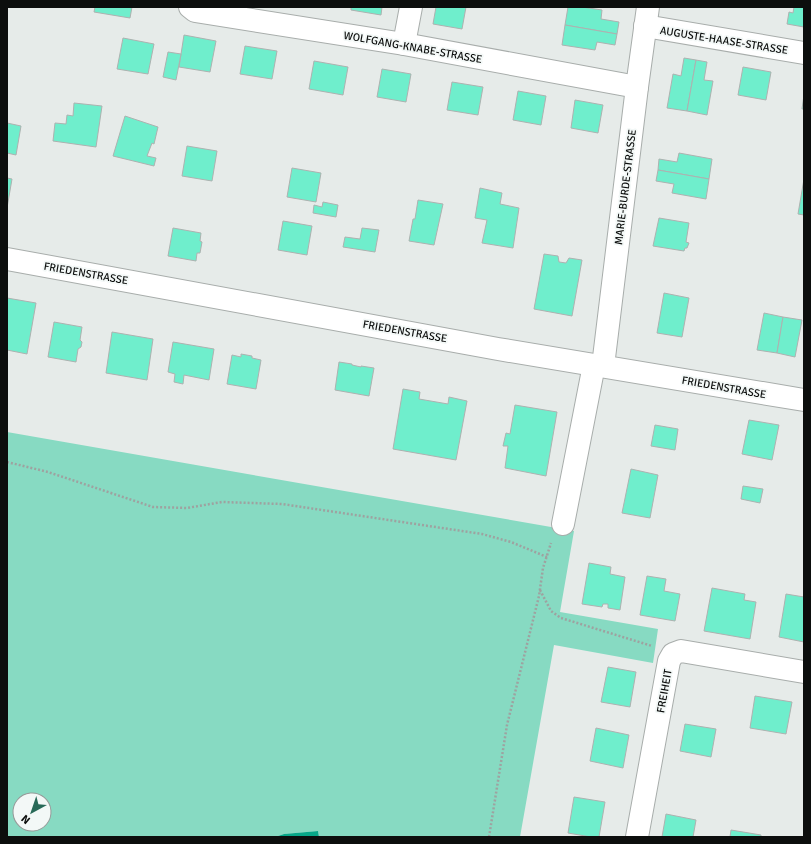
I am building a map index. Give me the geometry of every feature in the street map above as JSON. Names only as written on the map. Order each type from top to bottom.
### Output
[{"type":"street","name":"WOLFGANG-KNABE-STRASSE","points":[[190,7],[195,11],[404,44],[637,87]]},
{"type":"street","points":[[404,44],[411,7]]},
{"type":"street","name":"AUGUSTE-HAASE-STRASSE","points":[[647,17],[804,53]]},
{"type":"street","name":"MARIE-BURDE-STRASSE","points":[[563,524],[598,366],[647,17]]},
{"type":"street","name":"FRIEDENSTRASSE","points":[[7,259],[598,366],[804,400]]},
{"type":"street","name":"FREIHEIT","points":[[637,837],[669,661],[673,654],[681,651],[804,672]]},
{"type":"path","points":[[7,462],[48,472],[153,507],[187,508],[222,502],[282,504],[482,534],[511,542],[547,557]]},
{"type":"path","points":[[489,837],[507,725],[540,590],[543,568],[556,528],[563,524]]},
{"type":"path","points":[[540,590],[551,611],[561,618],[673,654]]},
{"type":"shaded area","points":[[7,432],[574,531],[560,612],[658,629],[653,663],[554,645],[520,837],[319,837],[318,831],[284,834],[275,837],[7,837]]},
{"type":"shaded area","points":[[318,831],[319,837],[275,837],[284,834]]},
{"type":"building","points":[[95,7],[132,7],[130,18],[94,12]]},
{"type":"building","points":[[351,7],[382,7],[381,15],[351,10]]},
{"type":"building","points":[[436,7],[466,7],[462,29],[433,24]]},
{"type":"building","points":[[568,7],[582,7],[602,10],[601,19],[619,22],[617,34],[565,25]]},
{"type":"building","points":[[794,7],[804,7],[804,27],[787,24],[789,12],[793,13]]},
{"type":"building","points":[[565,25],[617,34],[615,45],[597,42],[595,50],[562,45]]},
{"type":"building","points":[[184,35],[216,41],[210,72],[179,67]]},
{"type":"building","points":[[123,38],[154,44],[148,74],[117,69]]},
{"type":"building","points":[[245,46],[277,51],[272,79],[240,74]]},
{"type":"building","points":[[168,52],[181,54],[176,80],[163,77]]},
{"type":"building","points":[[684,58],[696,60],[687,111],[667,108],[673,74],[681,76]]},
{"type":"building","points":[[696,60],[707,62],[704,80],[713,81],[707,115],[687,111]]},
{"type":"building","points":[[314,61],[348,67],[343,95],[309,89]]},
{"type":"building","points":[[743,67],[771,72],[766,100],[738,95]]},
{"type":"building","points":[[382,69],[411,74],[406,102],[377,97]]},
{"type":"building","points":[[452,82],[483,87],[478,115],[447,110]]},
{"type":"building","points":[[518,91],[546,96],[541,125],[513,120]]},
{"type":"building","points":[[804,95],[804,109],[802,109]]},
{"type":"building","points":[[575,100],[603,105],[598,133],[571,128]]},
{"type":"building","points":[[74,103],[102,106],[96,147],[53,141],[55,123],[66,124],[67,115],[73,116]]},
{"type":"building","points":[[125,116],[158,127],[154,144],[152,143],[147,156],[156,158],[154,166],[113,156]]},
{"type":"building","points":[[7,123],[21,126],[16,155],[7,153]]},
{"type":"building","points":[[187,146],[217,151],[212,181],[182,176]]},
{"type":"building","points":[[679,153],[712,159],[709,179],[658,170],[659,159],[677,162]]},
{"type":"building","points":[[292,168],[321,173],[316,202],[287,197]]},
{"type":"building","points":[[658,170],[709,179],[706,199],[672,193],[674,184],[656,181]]},
{"type":"building","points":[[7,178],[12,179],[7,208]]},
{"type":"building","points":[[804,179],[804,215],[798,214]]},
{"type":"building","points":[[480,188],[502,193],[500,204],[519,208],[513,248],[482,243],[487,220],[475,218]]},
{"type":"building","points":[[418,200],[443,204],[434,245],[409,241]]},
{"type":"building","points":[[323,202],[338,205],[336,217],[313,213],[314,205],[322,207]]},
{"type":"building","points":[[659,218],[689,223],[686,242],[689,243],[684,251],[653,246]]},
{"type":"building","points":[[283,221],[312,226],[307,255],[278,250]]},
{"type":"building","points":[[173,228],[201,233],[200,241],[202,242],[200,253],[197,253],[196,261],[168,256]]},
{"type":"building","points":[[362,228],[379,230],[375,252],[343,247],[345,237],[360,239]]},
{"type":"building","points":[[544,254],[558,256],[559,262],[566,263],[569,258],[582,260],[572,316],[534,309]]},
{"type":"building","points":[[664,293],[689,298],[682,337],[657,333]]},
{"type":"building","points":[[7,298],[36,303],[27,354],[7,350]]},
{"type":"building","points":[[764,313],[783,317],[777,353],[757,350]]},
{"type":"building","points":[[783,317],[802,320],[795,357],[777,353]]},
{"type":"building","points":[[54,322],[82,327],[80,340],[82,342],[81,347],[78,349],[76,362],[48,357]]},
{"type":"building","points":[[112,332],[153,339],[147,380],[106,373]]},
{"type":"building","points":[[173,342],[214,349],[209,380],[184,375],[183,384],[174,382],[175,374],[168,372]]},
{"type":"building","points":[[241,354],[252,356],[252,358],[261,360],[256,389],[227,384],[232,355],[241,357]]},
{"type":"building","points":[[339,362],[361,367],[374,368],[369,396],[335,390]]},
{"type":"building","points":[[403,389],[420,392],[419,399],[448,404],[449,397],[467,401],[456,460],[393,449]]},
{"type":"building","points":[[515,405],[557,412],[546,476],[505,468],[508,446],[503,446],[506,433],[510,434]]},
{"type":"building","points":[[749,420],[779,425],[772,460],[742,454]]},
{"type":"building","points":[[655,425],[678,429],[675,450],[651,446]]},
{"type":"building","points":[[631,469],[658,475],[650,518],[622,513]]},
{"type":"building","points":[[743,486],[763,489],[760,503],[741,499]]},
{"type":"building","points":[[589,563],[611,567],[610,574],[625,577],[620,610],[608,608],[608,604],[603,604],[602,607],[582,604]]},
{"type":"building","points":[[647,576],[666,579],[664,591],[680,594],[675,621],[640,615]]},
{"type":"building","points":[[712,588],[745,594],[744,600],[756,602],[750,639],[704,631]]},
{"type":"building","points":[[786,594],[804,597],[804,642],[779,637]]},
{"type":"building","points":[[608,667],[636,672],[630,707],[601,702]]},
{"type":"building","points":[[755,696],[792,702],[786,734],[750,728]]},
{"type":"building","points":[[685,724],[716,729],[711,757],[680,751]]},
{"type":"building","points":[[596,728],[629,735],[623,768],[590,761]]},
{"type":"building","points":[[574,797],[605,802],[599,837],[568,833]]},
{"type":"building","points":[[666,814],[696,820],[693,837],[662,837]]},
{"type":"building","points":[[731,830],[761,835],[761,837],[730,837]]}]
